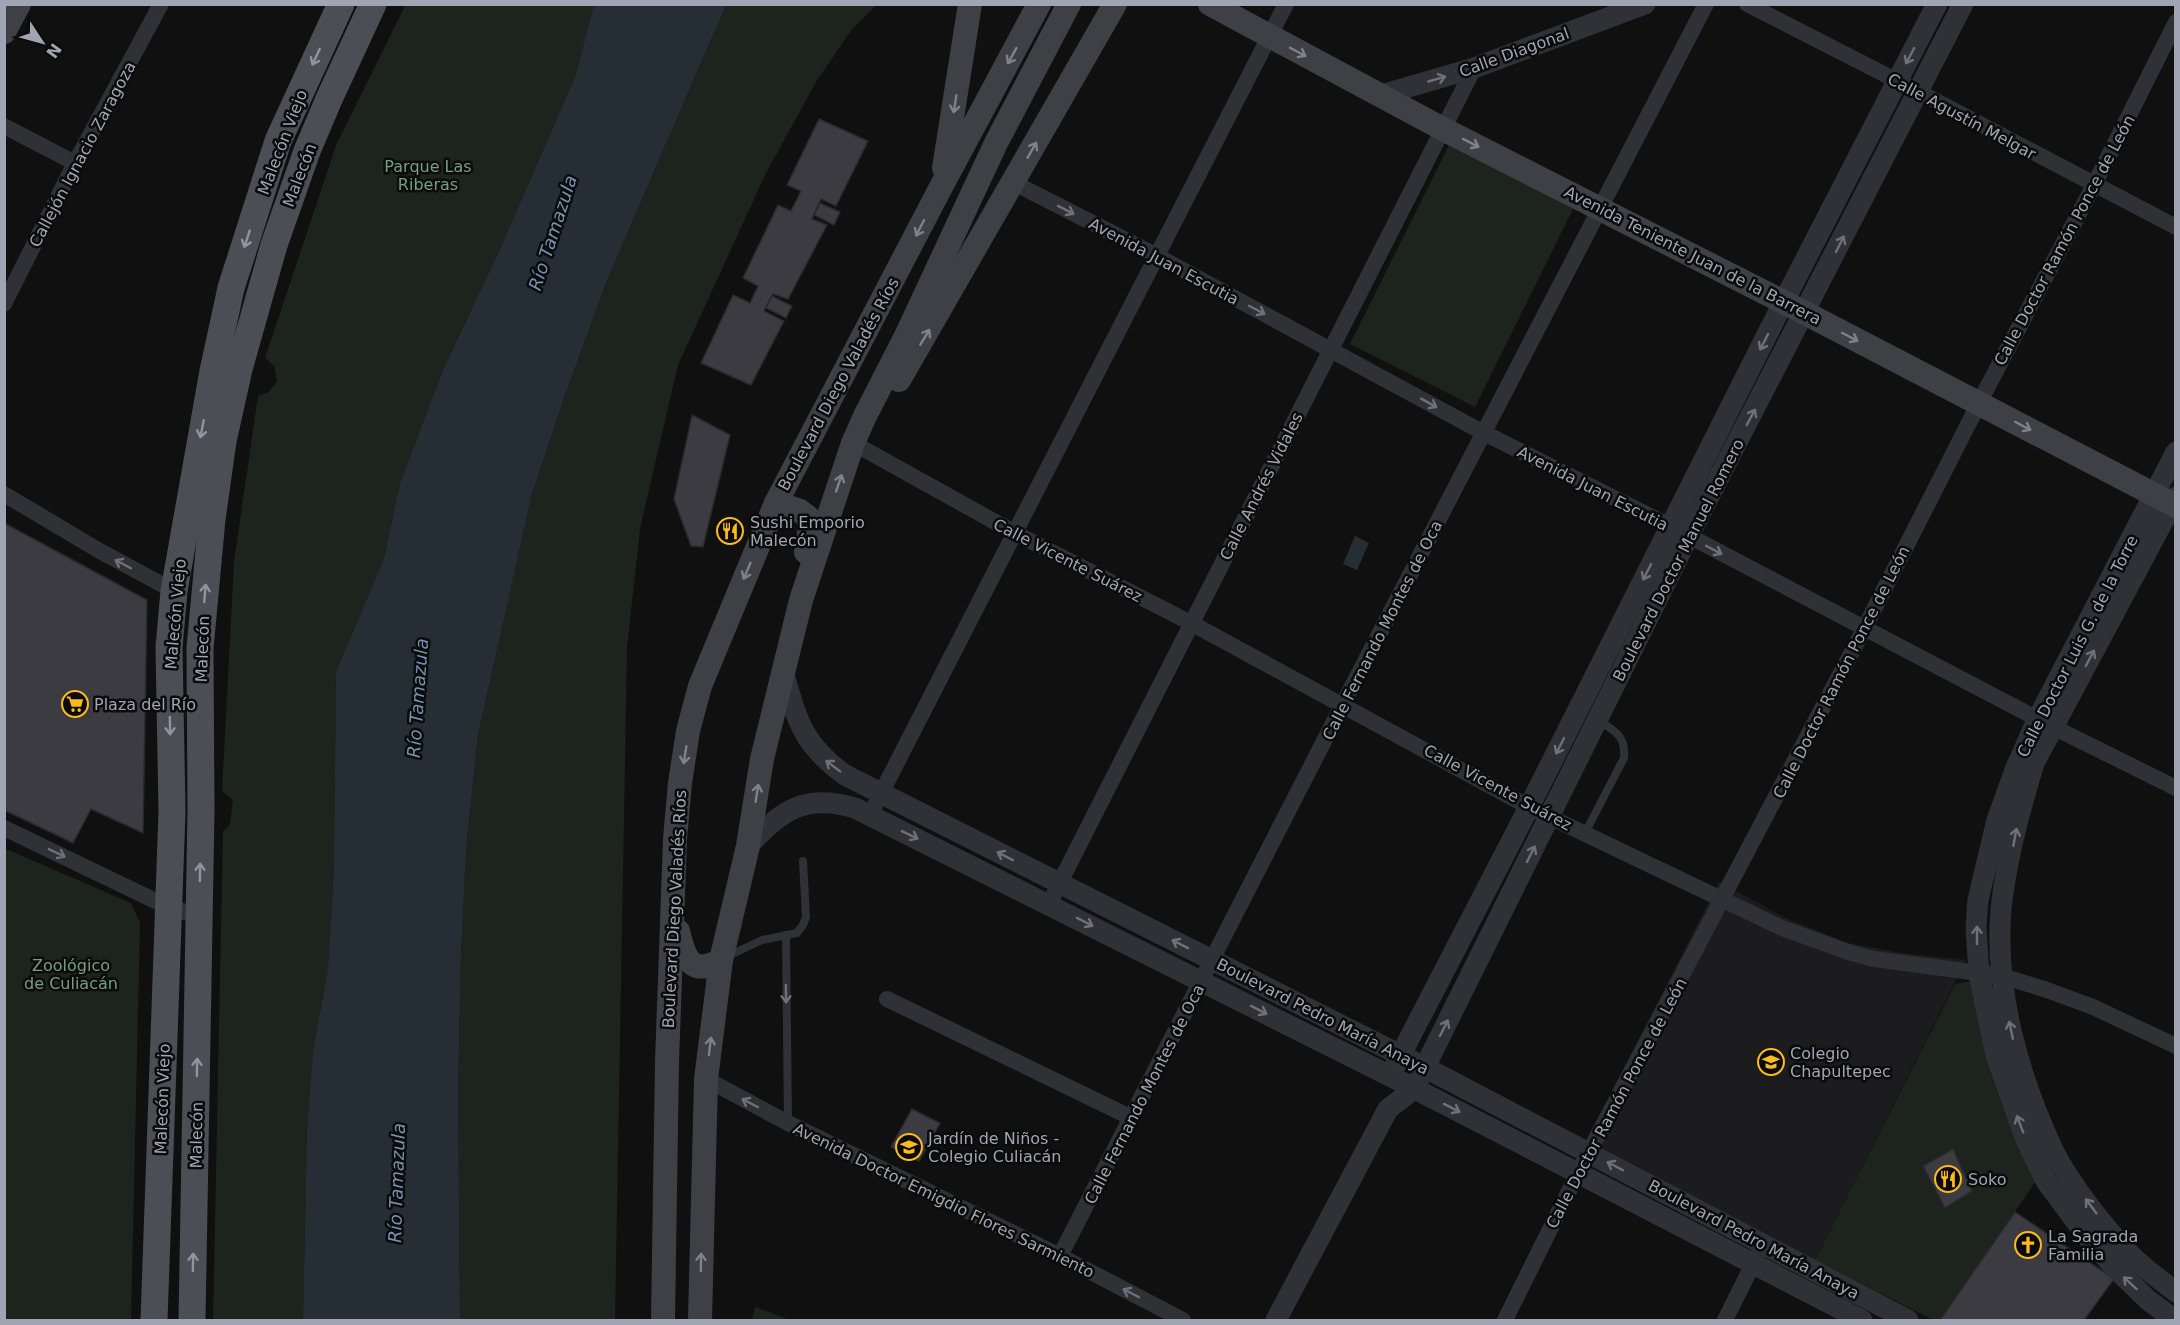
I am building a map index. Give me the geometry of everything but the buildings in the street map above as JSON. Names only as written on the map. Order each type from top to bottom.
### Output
[{"type":"main road","points":[[4,32],[19,4]]},
{"type":"main road","name":"Malecón Viejo","points":[[154,1320],[172,811],[169,647],[174,591],[213,371],[231,288],[279,141],[341,4]]},
{"type":"main road","name":"Malecón","points":[[192,1320],[201,811],[200,648],[212,519],[223,441],[256,304],[274,245],[329,99],[373,4]]},
{"type":"main road","points":[[941,187],[970,4]]},
{"type":"main road","name":"Boulevard Diego Valadés Ríos","points":[[663,1320],[667,1062],[675,838],[688,731],[700,686],[776,503],[941,187],[1040,4]]},
{"type":"main road","points":[[700,1320],[706,1079],[721,960],[748,846],[762,759],[801,600],[865,416],[996,143],[1069,4]]},
{"type":"main road","points":[[865,416],[884,404],[894,389],[1115,4]]},
{"type":"main road","name":"Avenida Teniente Juan de la Barrera","points":[[1210,4],[1443,129],[2169,501]]},
{"type":"main road","points":[[776,503],[800,511],[809,520],[801,600]]},
{"type":"main road","points":[[174,591],[185,604],[200,648]]},
{"type":"main road","points":[[674,911],[682,948],[687,959],[697,966],[721,960]]},
{"type":"street","name":"Callejón Ignacio Zaragoza","points":[[4,304],[75,163],[161,4]]},
{"type":"street","points":[[870,816],[1286,4]]},
{"type":"street","name":"Calle Diagonal","points":[[1381,95],[1474,68],[1645,4]]},
{"type":"street","name":"Calle Fernando Montes de Oca","points":[[1060,1256],[1706,4]]},
{"type":"street","name":"Calle Agustín Melgar","points":[[1747,4],[2175,227]]},
{"type":"street","name":"Boulevard Doctor Manuel Romero","points":[[1794,308],[1897,82],[1937,4]]},
{"type":"street","name":"Boulevard Doctor Manuel Romero","points":[[1388,1109],[1390,1076],[1529,807],[1679,532],[1794,308],[1917,91],[1963,4]]},
{"type":"street","name":"Calle Doctor Ramón Ponce de León","points":[[1505,1320],[1578,1173],[2094,185],[2175,22]]},
{"type":"street","name":"Calle Andrés Vidales","points":[[1049,904],[1474,68]]},
{"type":"street","points":[[4,126],[75,163]]},
{"type":"street","name":"Avenida Juan Escutia","points":[[1014,183],[1156,256],[1484,433],[2175,788]]},
{"type":"street","name":"Calle Vicente Suárez","points":[[854,443],[1015,533],[1343,704],[1529,807],[1782,928],[1874,959],[2002,976],[2093,1006],[2175,1046]]},
{"type":"street","name":"Calle Doctor Luis G. de la Torre","points":[[2175,452],[2169,501],[2046,722],[2015,770],[1997,820],[1978,900],[1977,927],[1979,974],[1996,1055],[2026,1140],[2046,1181],[2089,1239],[2116,1269],[2148,1300],[2175,1320]]},
{"type":"street","points":[[4,494],[98,550],[174,591]]},
{"type":"street","name":"Boulevard Doctor Manuel Romero","points":[[1276,1320],[1388,1109],[1414,1089],[1598,719],[1679,532]]},
{"type":"street","name":"Boulevard Pedro María Anaya","points":[[783,671],[797,719],[817,753],[845,775],[1424,1067],[1908,1320]]},
{"type":"street","name":"Calle Doctor Luis G. de la Torre","points":[[2046,722],[2021,804],[2001,909],[2000,957],[2011,1034],[2032,1098],[2055,1152],[2073,1182],[2132,1256],[2175,1292]]},
{"type":"street","name":"Boulevard Pedro María Anaya","points":[[748,846],[780,815],[801,804],[815,802],[842,804],[1049,904],[1390,1076],[1862,1320]]},
{"type":"street","points":[[4,828],[168,907],[199,916]]},
{"type":"street","points":[[887,999],[1132,1118]]},
{"type":"street","name":"Avenida Doctor Emigdio Flores Sarmiento","points":[[706,1079],[788,1123],[1060,1256],[1183,1320]]},
{"type":"street","points":[[1725,1320],[1763,1244]]},
{"type":"lane","points":[[1585,833],[1624,758],[1625,747],[1622,740],[1616,732],[1598,719]]},
{"type":"lane","points":[[721,960],[762,940],[797,933],[806,917],[803,861]]},
{"type":"lane","points":[[786,935],[788,1123]]},
{"type":"shaded area","name":"Colegio Chapultepec","points":[[1719,882],[1786,918],[1848,943],[1902,953],[1966,960],[1815,1260],[1587,1140]]},
{"type":"green space","name":"Parque Las Riberas","points":[[409,4],[594,5],[575,77],[499,251],[443,370],[400,483],[384,558],[336,672],[334,865],[328,968],[313,1051],[307,1129],[303,1320],[213,1320],[223,831],[230,824],[233,800],[222,791],[234,562],[258,396],[269,392],[277,381],[274,366],[265,358],[337,143],[405,6]]},
{"type":"green space","points":[[726,5],[876,5],[850,32],[816,82],[766,173],[678,365],[640,529],[627,648],[615,1320],[460,1320],[458,1089],[461,953],[466,850],[478,735],[532,494],[564,398],[606,283]]},
{"type":"green space","points":[[1452,139],[1577,201],[1475,407],[1350,344]]},
{"type":"green space","name":"Zoológico de Culiacán","points":[[4,848],[131,903],[140,923],[131,1320],[5,1320]]},
{"type":"green space","points":[[1977,980],[2045,1168],[1940,1320],[1933,1320],[1815,1260],[1955,984]]},
{"type":"green space","points":[[755,1307],[790,1320],[752,1320]]},
{"type":"water","name":"Río Tamazula","points":[[594,5],[726,5],[606,283],[564,398],[532,494],[478,735],[466,850],[461,953],[458,1089],[460,1320],[303,1320],[307,1129],[313,1051],[328,968],[334,865],[336,672],[384,558],[400,483],[443,370],[499,251],[575,77]]},
{"type":"water","points":[[1355,536],[1369,543],[1357,570],[1343,564]]},
{"type":"place","name":"Sushi Emporio Malecón","points":[[730,531]]},
{"type":"place","name":"Plaza del Río","points":[[75,704]]},
{"type":"place","name":"Colegio Chapultepec","points":[[1771,1062]]},
{"type":"place","name":"Jardín de Niños - Colegio Culiacán","points":[[909,1147]]},
{"type":"place","name":"Soko","points":[[1948,1179]]},
{"type":"place","name":"La Sagrada Familia","points":[[2028,1245]]}]
